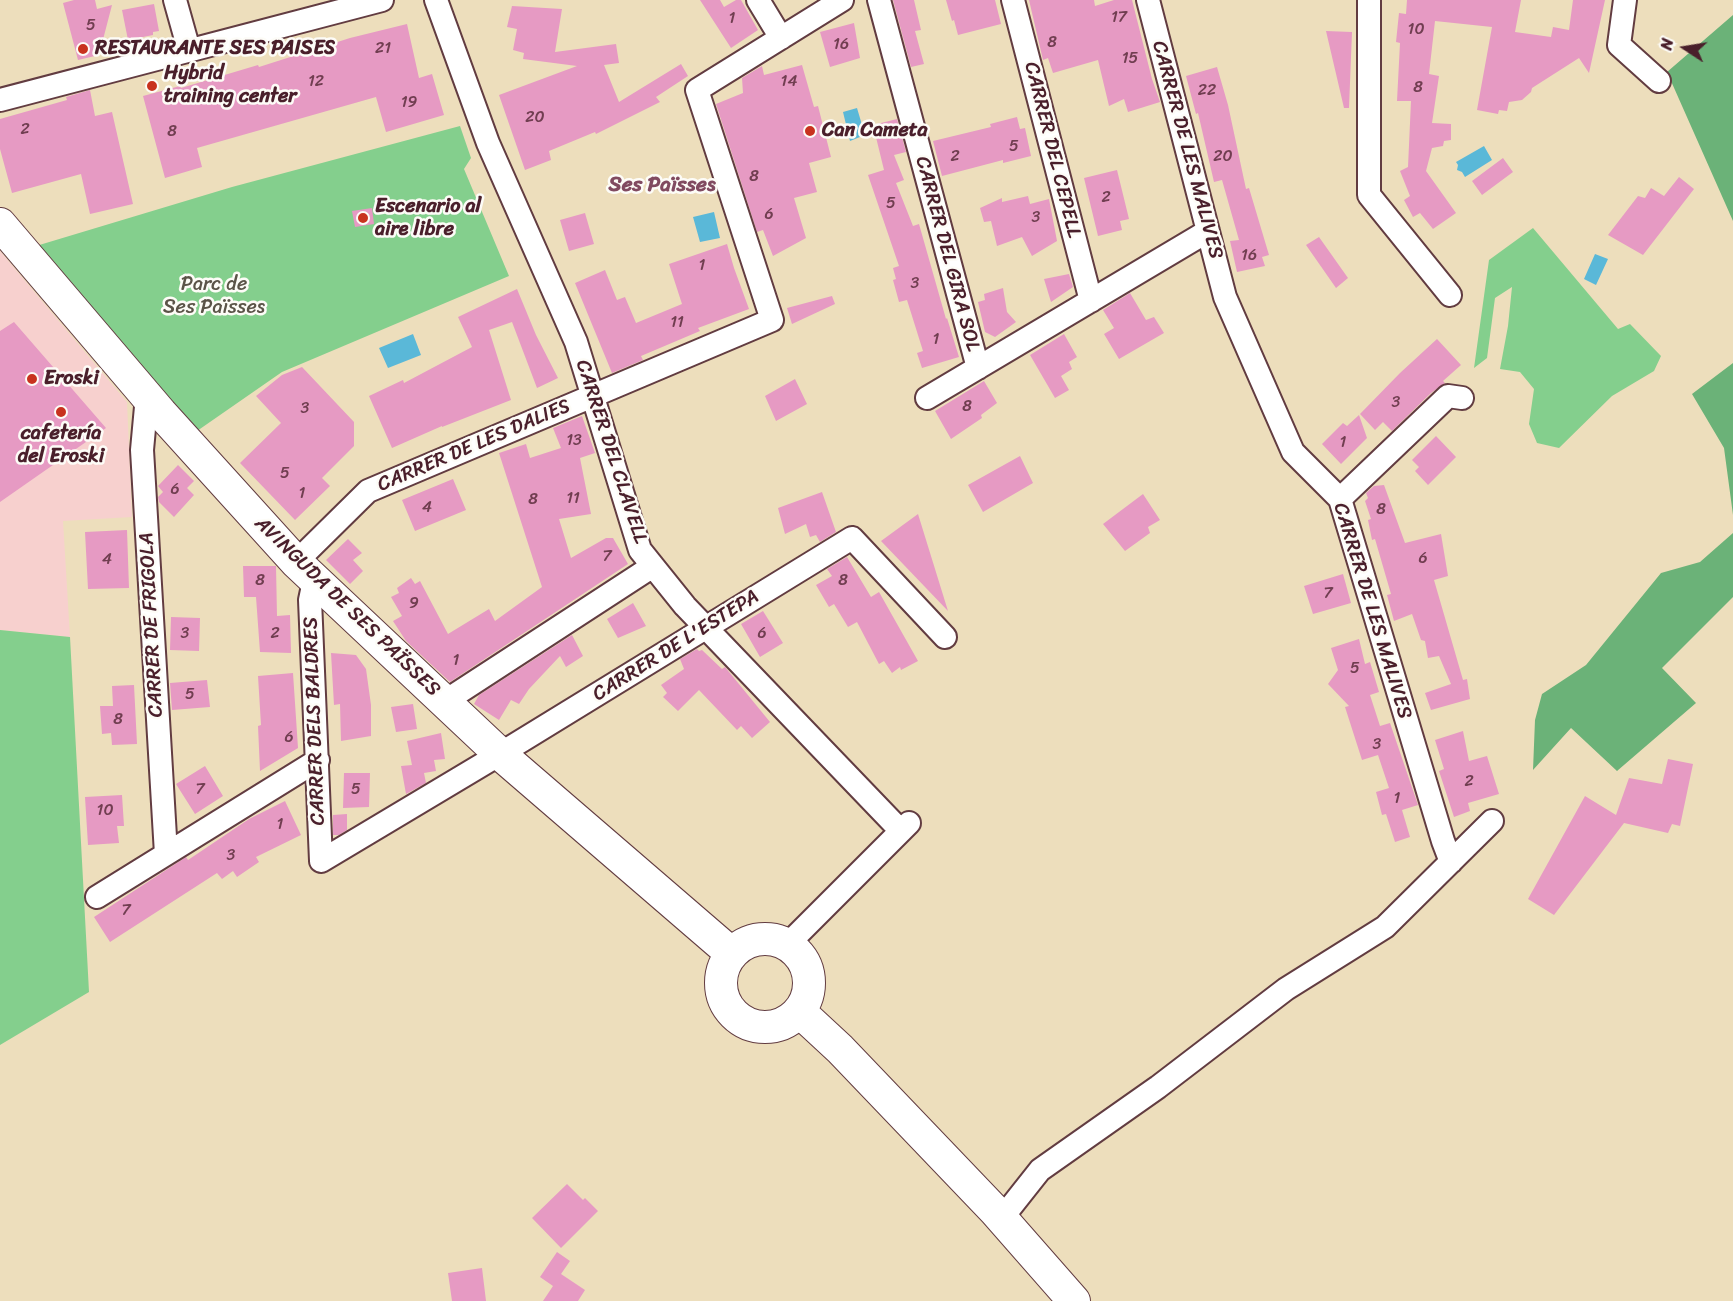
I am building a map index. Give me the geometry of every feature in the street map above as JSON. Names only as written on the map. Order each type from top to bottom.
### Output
[{"type":"main road","name":"AVINGUDA DE SES PAÏSSES","points":[[4,233],[305,572],[500,754],[732,954]]},
{"type":"main road","points":[[758,939],[773,939],[788,944],[799,954],[807,968],[809,982],[807,998],[799,1011],[788,1021],[773,1026],[758,1026],[743,1021],[731,1011],[724,998],[721,982],[724,967],[732,954],[744,944],[758,939]]},
{"type":"main road","points":[[799,1011],[840,1049],[1002,1218],[1074,1301]]},
{"type":"street","points":[[175,0],[189,50]]},
{"type":"street","points":[[0,100],[382,0]]},
{"type":"street","name":"CARRER DEL CLAVELL","points":[[436,0],[488,143],[576,342],[640,550],[705,627],[905,827],[788,944]]},
{"type":"street","points":[[758,0],[781,38],[842,0]]},
{"type":"street","name":"CARRER DEL GIRA SOL","points":[[879,0],[978,368]]},
{"type":"street","name":"CARRER DEL CEPELL","points":[[1013,0],[1091,301]]},
{"type":"street","name":"CARRER DE LES MALIVES","points":[[1148,0],[1225,297],[1293,452],[1340,500],[1451,862]]},
{"type":"street","points":[[1369,0],[1369,195],[1450,295]]},
{"type":"street","points":[[1625,0],[1619,45],[1659,81]]},
{"type":"street","name":"CARRER DE LES DALIES","points":[[305,572],[369,491],[772,320],[697,90],[781,38]]},
{"type":"street","points":[[927,399],[1208,231]]},
{"type":"street","name":"CARRER DE FRIGOLA","points":[[147,396],[142,450],[166,854]]},
{"type":"street","points":[[1340,500],[1448,396],[1462,398]]},
{"type":"street","name":"CARRER DE L'ESTEPA","points":[[321,861],[852,538],[945,637]]},
{"type":"street","points":[[444,702],[653,566]]},
{"type":"street","name":"CARRER DELS BALDRES","points":[[305,572],[310,600],[321,861]]},
{"type":"street","points":[[97,897],[318,760]]},
{"type":"street","points":[[1002,1218],[1040,1170],[1158,1087],[1286,989],[1385,927],[1492,821]]},
{"type":"shaded area","points":[[0,251],[127,402],[132,517],[63,521],[70,637],[0,630]]},
{"type":"green space","points":[[1733,15],[1733,221],[1667,72]]},
{"type":"green space","name":"Parc de Ses Païsses","points":[[460,126],[471,158],[464,169],[509,276],[282,372],[197,431],[36,246],[232,187]]},
{"type":"green space","points":[[1533,228],[1618,329],[1630,324],[1661,356],[1654,371],[1612,396],[1559,448],[1537,443],[1529,424],[1534,389],[1520,372],[1500,369],[1512,287],[1495,298],[1487,358],[1474,368],[1489,260]]},
{"type":"green space","points":[[1733,363],[1733,515],[1724,448],[1692,394]]},
{"type":"green space","points":[[1733,533],[1733,597],[1662,668],[1696,703],[1617,771],[1571,728],[1533,770],[1535,720],[1542,694],[1586,665],[1661,573],[1700,562]]},
{"type":"green space","points":[[0,630],[70,637],[89,992],[0,1045]]},
{"type":"water","points":[[857,108],[865,135],[850,141],[843,112]]},
{"type":"water","points":[[1484,146],[1492,160],[1465,177],[1457,170],[1456,162]]},
{"type":"water","points":[[714,212],[720,238],[700,242],[693,217]]},
{"type":"water","points":[[1595,254],[1608,259],[1596,285],[1584,279]]},
{"type":"water","points":[[413,334],[421,355],[388,368],[379,348]]},
{"type":"building","points":[[74,0],[95,0],[97,9],[112,5],[99,55],[78,60],[63,3]]},
{"type":"building","points":[[700,0],[720,0],[724,7],[736,0],[741,0],[758,30],[731,48]]},
{"type":"building","points":[[893,0],[914,0],[921,30],[915,31],[924,64],[911,67]]},
{"type":"building","points":[[946,0],[995,0],[1001,24],[958,35]]},
{"type":"building","points":[[1029,0],[1094,0],[1095,6],[1114,0],[1132,0],[1160,102],[1128,112],[1124,99],[1109,106],[1098,60],[1053,73],[1048,58],[1043,60]]},
{"type":"building","points":[[1407,0],[1521,0],[1515,32],[1551,37],[1553,27],[1569,30],[1573,0],[1605,0],[1589,73],[1579,58],[1532,88],[1522,100],[1509,102],[1507,111],[1499,110],[1498,114],[1477,110],[1492,27],[1435,21],[1429,74],[1439,76],[1432,123],[1451,124],[1451,140],[1444,141],[1443,146],[1432,148],[1426,171],[1456,213],[1433,229],[1420,213],[1413,217],[1404,200],[1410,196],[1400,171],[1408,167],[1411,101],[1397,101],[1400,43],[1396,42],[1399,13],[1406,14]]},
{"type":"building","points":[[154,4],[159,31],[153,32],[153,35],[128,40],[122,10]]},
{"type":"building","points":[[512,6],[562,9],[555,52],[616,44],[619,63],[604,65],[619,102],[681,64],[688,76],[656,97],[660,102],[596,134],[595,132],[549,151],[551,160],[525,170],[499,95],[577,66],[523,59],[524,53],[513,50],[517,29],[507,27]]},
{"type":"building","points":[[854,23],[860,58],[830,67],[820,32]]},
{"type":"building","points":[[407,24],[419,78],[432,74],[444,115],[386,132],[376,97],[197,148],[202,167],[165,178],[143,96],[180,86],[181,88],[258,65],[259,67],[350,38]]},
{"type":"building","points":[[1326,31],[1352,32],[1349,108],[1344,108]]},
{"type":"building","points":[[802,65],[814,107],[818,106],[831,157],[809,163],[817,192],[794,198],[806,238],[773,256],[763,230],[757,232],[716,104],[743,93],[742,78],[762,66],[764,75]]},
{"type":"building","points":[[1217,67],[1228,105],[1246,189],[1249,188],[1269,255],[1262,257],[1265,266],[1237,272],[1230,241],[1239,240],[1222,180],[1214,182],[1198,113],[1196,114],[1186,76]]},
{"type":"building","points":[[90,90],[95,116],[112,112],[133,204],[90,214],[81,174],[12,193],[0,149],[0,119],[67,100],[66,97]]},
{"type":"building","points":[[1017,117],[1020,129],[1025,128],[1031,156],[1003,163],[1003,160],[942,176],[933,141],[991,127],[990,124]]},
{"type":"building","points":[[897,119],[906,152],[894,155],[904,180],[896,183],[913,226],[919,224],[959,357],[922,368],[917,353],[923,351],[907,300],[899,302],[893,280],[896,279],[893,268],[899,266],[868,175],[884,170],[873,125]]},
{"type":"building","points":[[1503,158],[1513,172],[1482,195],[1472,181]]},
{"type":"building","points":[[1117,170],[1129,219],[1120,221],[1122,230],[1098,236],[1084,178]]},
{"type":"building","points":[[1679,177],[1694,189],[1643,255],[1608,235],[1638,196],[1645,198],[1651,188],[1664,196]]},
{"type":"building","points":[[1028,196],[1030,204],[1049,199],[1057,241],[1032,256],[1022,237],[997,246],[991,221],[984,222],[980,208],[1002,198],[1002,202]]},
{"type":"building","name":"Escenario al aire libre","points":[[372,208],[374,224],[355,227],[352,211]]},
{"type":"building","points":[[585,213],[594,244],[569,251],[560,220]]},
{"type":"building","points":[[1319,237],[1348,278],[1336,288],[1306,245]]},
{"type":"building","points":[[727,244],[749,309],[698,328],[700,331],[641,356],[643,360],[612,373],[575,283],[605,270],[617,300],[625,297],[636,323],[682,304],[669,264]]},
{"type":"building","points":[[1069,274],[1073,287],[1051,302],[1044,279]]},
{"type":"building","points":[[1003,288],[1007,312],[1016,322],[995,337],[985,332],[978,302],[985,300],[984,294]]},
{"type":"building","points":[[517,289],[536,335],[558,378],[537,388],[512,322],[489,330],[511,400],[392,448],[369,396],[403,380],[404,383],[472,347],[458,317]]},
{"type":"building","points":[[1130,293],[1146,320],[1154,317],[1164,333],[1119,359],[1104,334],[1114,328],[1103,310]]},
{"type":"building","points":[[832,296],[835,304],[792,324],[787,308]]},
{"type":"building","name":"Eroski","points":[[14,322],[106,428],[0,502],[0,331]]},
{"type":"building","points":[[1064,334],[1077,357],[1069,362],[1072,369],[1061,376],[1069,390],[1055,398],[1030,355]]},
{"type":"building","points":[[1437,339],[1461,365],[1443,381],[1445,383],[1431,393],[1392,431],[1383,422],[1375,430],[1360,414]]},
{"type":"building","points":[[302,367],[354,422],[354,446],[322,478],[330,486],[295,520],[240,463],[281,423],[256,396],[282,375]]},
{"type":"building","points":[[795,379],[807,404],[776,421],[765,396]]},
{"type":"building","points":[[984,381],[997,403],[981,415],[982,418],[951,439],[935,411]]},
{"type":"building","points":[[1359,415],[1367,438],[1341,464],[1322,444],[1343,423],[1347,426]]},
{"type":"building","points":[[582,416],[595,453],[580,458],[591,514],[559,519],[571,558],[606,538],[613,538],[628,564],[450,682],[406,641],[393,621],[402,616],[391,597],[399,593],[397,588],[411,578],[415,584],[420,581],[448,634],[489,609],[495,621],[542,587],[499,453],[526,444],[530,458],[561,448],[553,428]]},
{"type":"building","points":[[1436,436],[1456,457],[1428,485],[1415,471],[1419,467],[1412,460]]},
{"type":"building","points":[[1020,456],[1033,483],[983,512],[968,485]]},
{"type":"building","points":[[178,465],[194,481],[187,488],[194,495],[174,517],[159,502],[158,497],[163,492],[158,486]]},
{"type":"building","points":[[453,479],[466,510],[415,531],[402,500]]},
{"type":"building","points":[[1384,485],[1405,543],[1441,534],[1448,576],[1434,580],[1463,680],[1467,679],[1470,699],[1431,710],[1425,693],[1451,684],[1439,656],[1428,658],[1425,641],[1421,640],[1412,614],[1394,621],[1387,595],[1391,594],[1375,539],[1372,540],[1368,520],[1371,519],[1365,501],[1368,498],[1366,493],[1374,486]]},
{"type":"building","points":[[822,492],[836,532],[820,542],[816,535],[810,537],[806,524],[785,534],[778,508]]},
{"type":"building","points":[[1143,494],[1160,520],[1148,527],[1150,533],[1125,551],[1103,524]]},
{"type":"building","points":[[918,514],[948,611],[881,541]]},
{"type":"building","points":[[127,530],[129,588],[88,589],[85,532]]},
{"type":"building","points":[[348,539],[362,553],[353,560],[363,571],[350,584],[326,560]]},
{"type":"building","points":[[847,557],[871,597],[879,592],[918,661],[901,670],[900,667],[892,673],[884,661],[879,664],[857,622],[848,627],[834,604],[829,607],[816,585],[832,576],[827,569]]},
{"type":"building","points":[[243,566],[276,566],[277,616],[290,615],[291,653],[260,652],[256,597],[244,597]]},
{"type":"building","points":[[1343,574],[1351,603],[1313,614],[1304,586]]},
{"type":"building","points":[[633,603],[646,626],[618,638],[607,619]]},
{"type":"building","points":[[763,611],[783,643],[760,657],[741,624]]},
{"type":"building","points":[[171,617],[200,618],[199,651],[170,650]]},
{"type":"building","points":[[572,635],[583,656],[566,667],[560,656],[529,689],[519,704],[511,700],[499,720],[474,704],[479,695]]},
{"type":"building","points":[[1359,639],[1365,664],[1370,662],[1379,692],[1370,695],[1380,726],[1390,723],[1418,805],[1402,810],[1410,837],[1395,842],[1386,814],[1382,815],[1376,792],[1389,788],[1378,755],[1362,760],[1345,707],[1349,706],[1328,684],[1338,670],[1331,648]]},
{"type":"building","points":[[697,649],[702,650],[722,669],[725,667],[770,722],[752,738],[741,726],[737,730],[699,690],[678,711],[663,697],[667,693],[661,685],[684,669],[680,659]]},
{"type":"building","points":[[331,653],[356,655],[366,669],[371,705],[371,736],[341,741],[340,704],[334,705]]},
{"type":"building","points":[[293,673],[298,748],[260,771],[258,726],[261,725],[258,676]]},
{"type":"building","points":[[207,680],[210,707],[172,710],[170,683]]},
{"type":"building","points":[[134,685],[137,744],[112,745],[111,733],[102,734],[100,706],[113,706],[112,686]]},
{"type":"building","points":[[413,704],[417,729],[396,732],[391,707]]},
{"type":"building","points":[[1463,731],[1469,761],[1487,756],[1499,794],[1468,803],[1470,811],[1454,817],[1439,771],[1444,769],[1435,740]]},
{"type":"building","points":[[441,733],[445,759],[434,760],[436,771],[424,773],[426,783],[406,794],[401,766],[412,765],[407,741]]},
{"type":"building","points":[[1668,759],[1693,764],[1680,826],[1672,824],[1668,833],[1624,823],[1554,915],[1528,899],[1585,796],[1616,815],[1629,778],[1662,784]]},
{"type":"building","points":[[205,766],[223,796],[195,814],[176,784]]},
{"type":"building","points":[[344,773],[370,773],[369,807],[343,808]]},
{"type":"building","points":[[122,795],[124,826],[117,826],[119,843],[88,845],[85,797]]},
{"type":"building","points":[[285,801],[301,835],[256,857],[259,862],[237,877],[233,871],[222,879],[217,873],[110,942],[94,917],[186,857],[188,860],[249,819]]},
{"type":"building","points":[[347,814],[347,830],[339,835],[333,835],[333,815]]},
{"type":"building","points":[[567,1184],[598,1211],[561,1248],[532,1218]]},
{"type":"building","points":[[557,1252],[570,1261],[561,1274],[585,1290],[578,1301],[543,1301],[553,1286],[540,1277]]},
{"type":"building","points":[[482,1268],[486,1301],[452,1301],[448,1273]]},
{"type":"place","name":"RESTAURANTE SES PAISES","points":[[83,49]]},
{"type":"place","name":"Hybrid training center","points":[[152,86]]},
{"type":"place","name":"Can Cameta","points":[[810,131]]},
{"type":"place","name":"Escenario al aire libre","points":[[363,218]]},
{"type":"place","name":"Eroski","points":[[32,379]]},
{"type":"place","name":"cafetería del Eroski","points":[[61,412]]},
{"type":"district","name":"Ses Païsses","points":[[662,186]]}]
